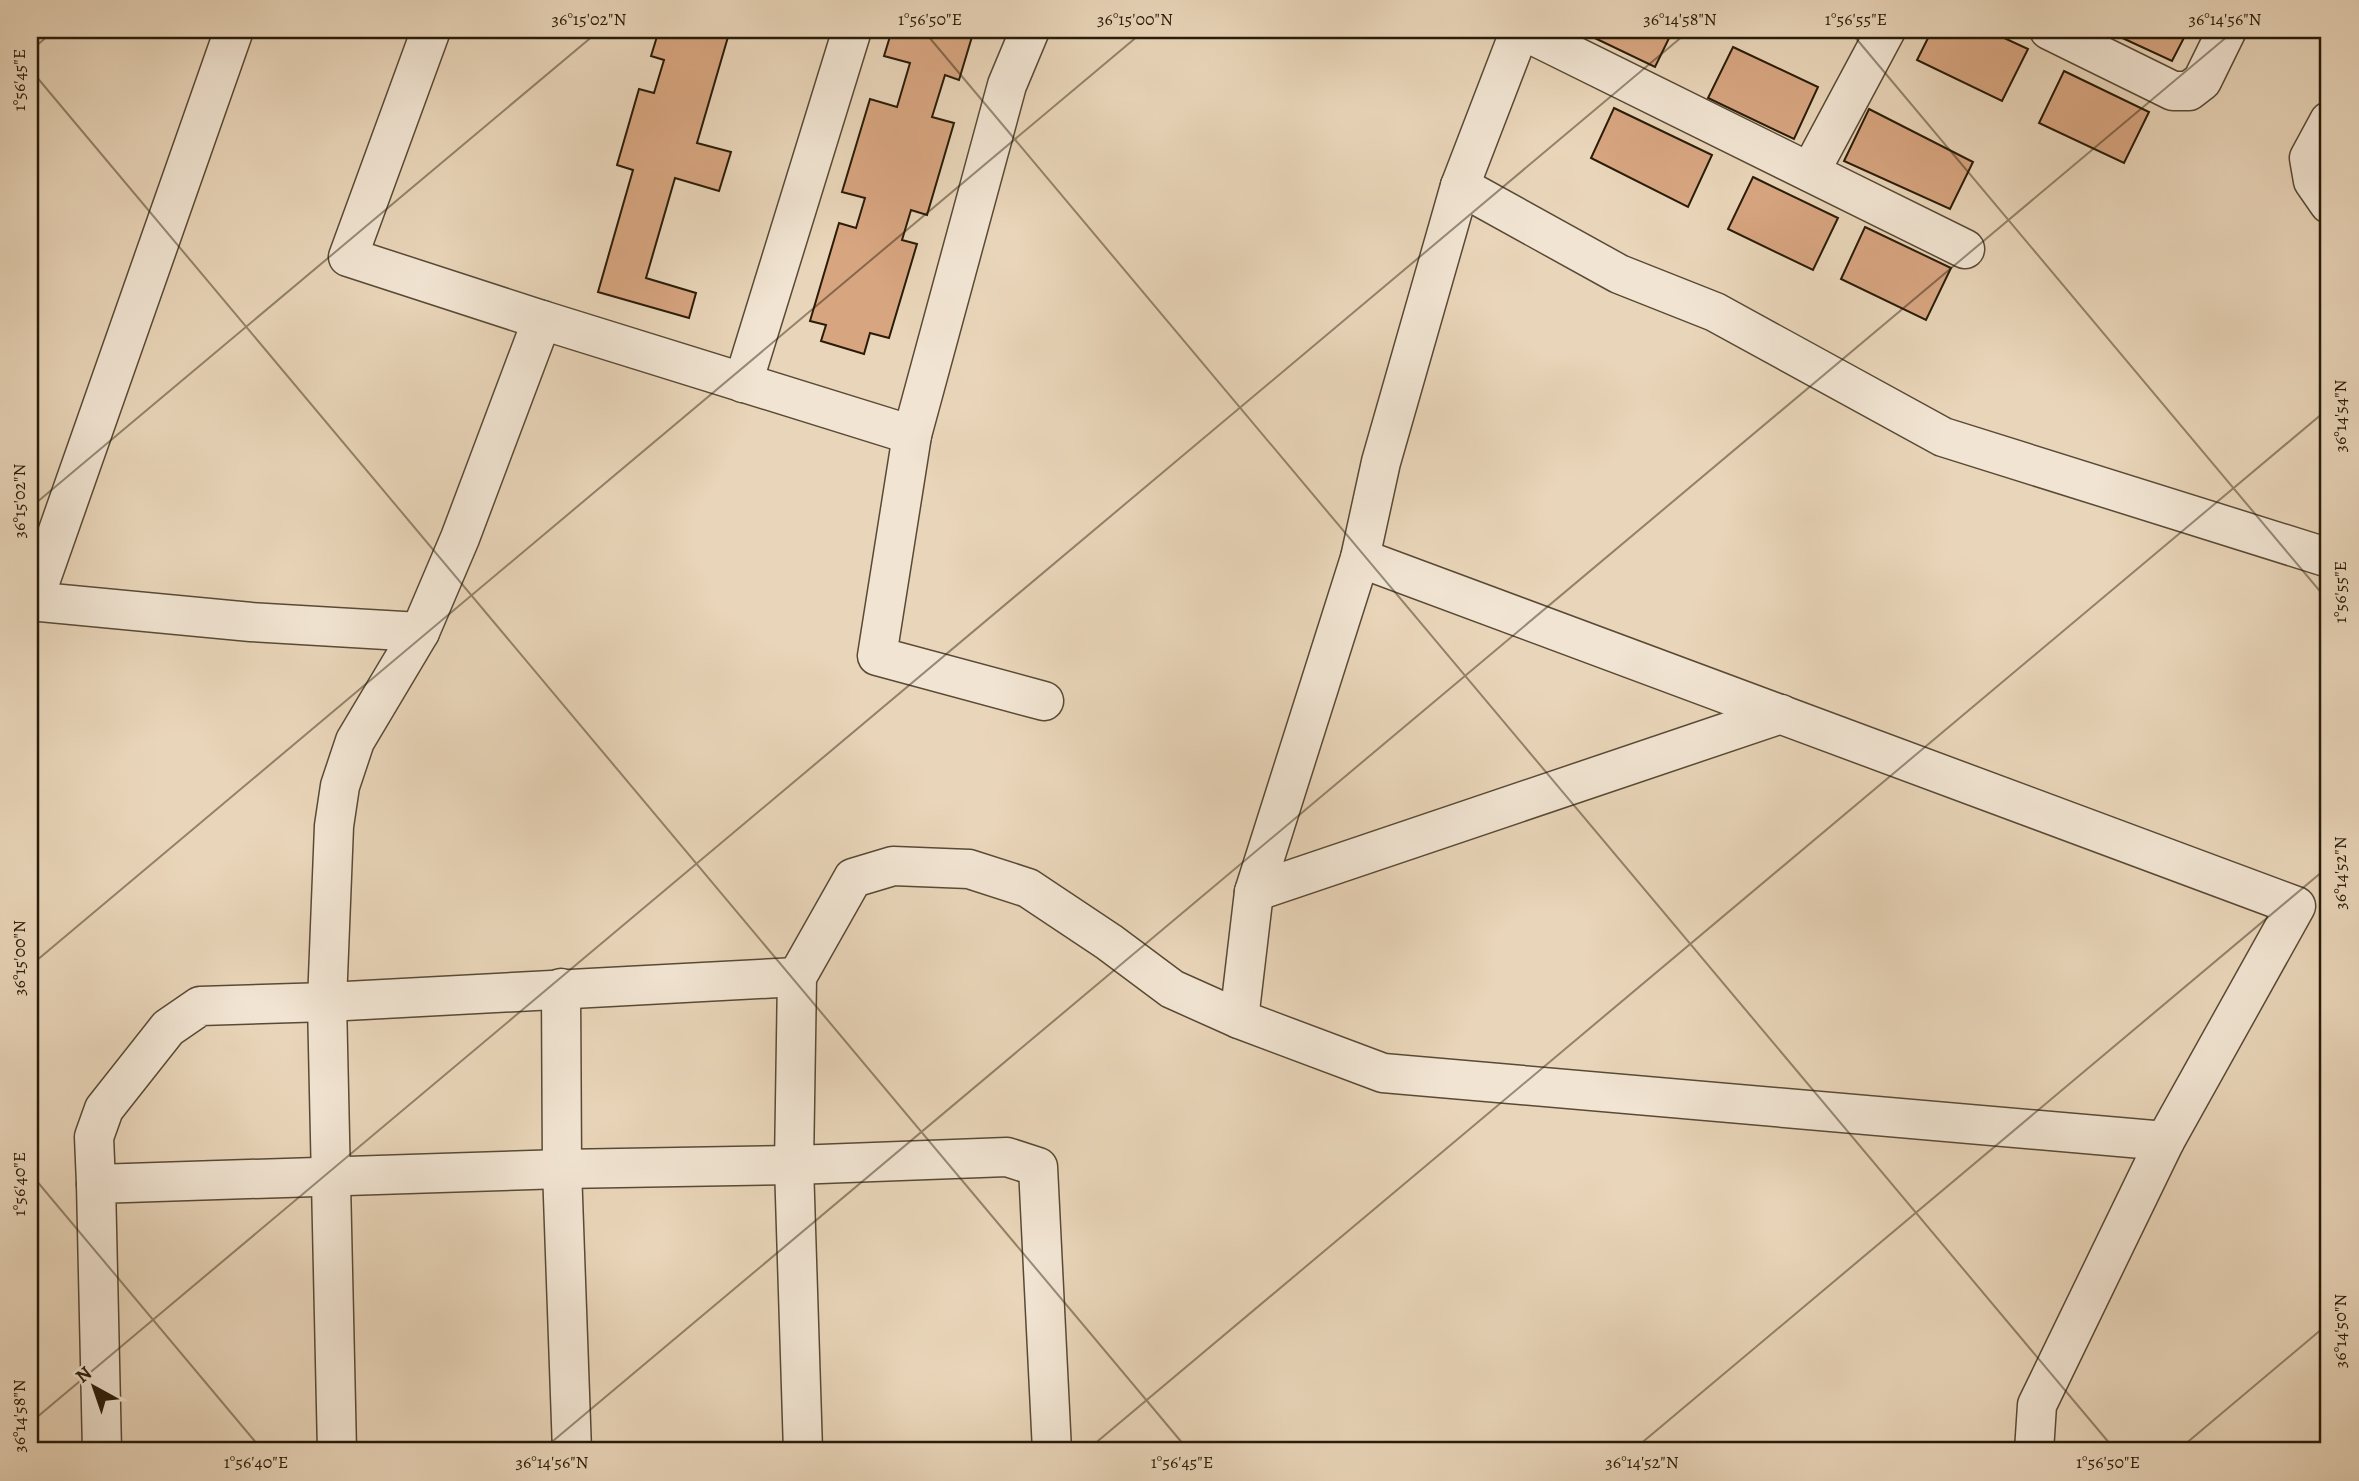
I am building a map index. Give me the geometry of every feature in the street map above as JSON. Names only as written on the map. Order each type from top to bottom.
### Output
[{"type":"street","points":[[234,30],[32,601],[251,622],[420,632]]},
{"type":"street","points":[[431,30],[348,257],[912,435]]},
{"type":"street","points":[[743,383],[852,30]]},
{"type":"street","points":[[1030,30],[1007,85],[912,435],[877,656],[1044,701]]},
{"type":"street","points":[[1239,1019],[1254,892],[1360,558],[1381,462],[1460,186],[1521,30],[1965,248]]},
{"type":"street","points":[[1810,172],[1886,30]]},
{"type":"street","points":[[2049,30],[2173,91],[2189,91],[2202,81],[2227,30]]},
{"type":"street","points":[[2329,121],[2309,158],[2312,181],[2329,204]]},
{"type":"street","points":[[1460,186],[1619,274],[1715,313],[1943,437],[2329,558]]},
{"type":"street","points":[[337,1451],[327,1002],[334,826],[340,786],[355,741],[420,632],[460,538],[542,320]]},
{"type":"street","points":[[1360,558],[2297,905],[2165,1141],[2037,1405],[2034,1451]]},
{"type":"street","points":[[1254,892],[1780,714]]},
{"type":"street","points":[[803,1451],[794,1166],[797,977],[853,878],[893,866],[969,869],[1027,888],[1110,942],[1172,989],[1239,1019],[1383,1073],[2165,1141]]},
{"type":"street","points":[[102,1451],[94,1136],[104,1109],[168,1028],[201,1006],[327,1002],[797,977]]},
{"type":"street","points":[[561,988],[562,1169],[572,1451]]},
{"type":"street","points":[[96,1184],[329,1175],[794,1166],[1007,1157],[1038,1167],[1052,1451]]},
{"type":"building","points":[[659,30],[730,30],[697,143],[731,152],[719,191],[675,178],[646,278],[696,293],[689,318],[598,292],[633,170],[617,165],[639,89],[654,93],[664,60],[651,56]]},
{"type":"building","points":[[892,30],[974,30],[959,80],[945,75],[932,117],[954,123],[927,215],[911,210],[902,240],[917,244],[889,338],[870,333],[864,354],[821,341],[826,325],[810,321],[839,223],[856,228],[865,198],[842,192],[870,99],[897,107],[910,63],[884,56]]},
{"type":"building","points":[[1578,30],[1673,30],[1655,67]]},
{"type":"building","points":[[1932,30],[1987,30],[2028,49],[2002,101],[1917,60]]},
{"type":"building","points":[[2105,30],[2188,30],[2172,61]]},
{"type":"building","points":[[1733,47],[1818,87],[1794,139],[1708,98]]},
{"type":"building","points":[[2064,71],[2149,112],[2124,163],[2039,123]]},
{"type":"building","points":[[1614,108],[1712,155],[1688,207],[1591,158]]},
{"type":"building","points":[[1869,109],[1973,162],[1950,209],[1844,161]]},
{"type":"building","points":[[1753,177],[1838,218],[1813,270],[1728,229]]},
{"type":"building","points":[[1865,227],[1951,268],[1926,320],[1841,279]]}]
